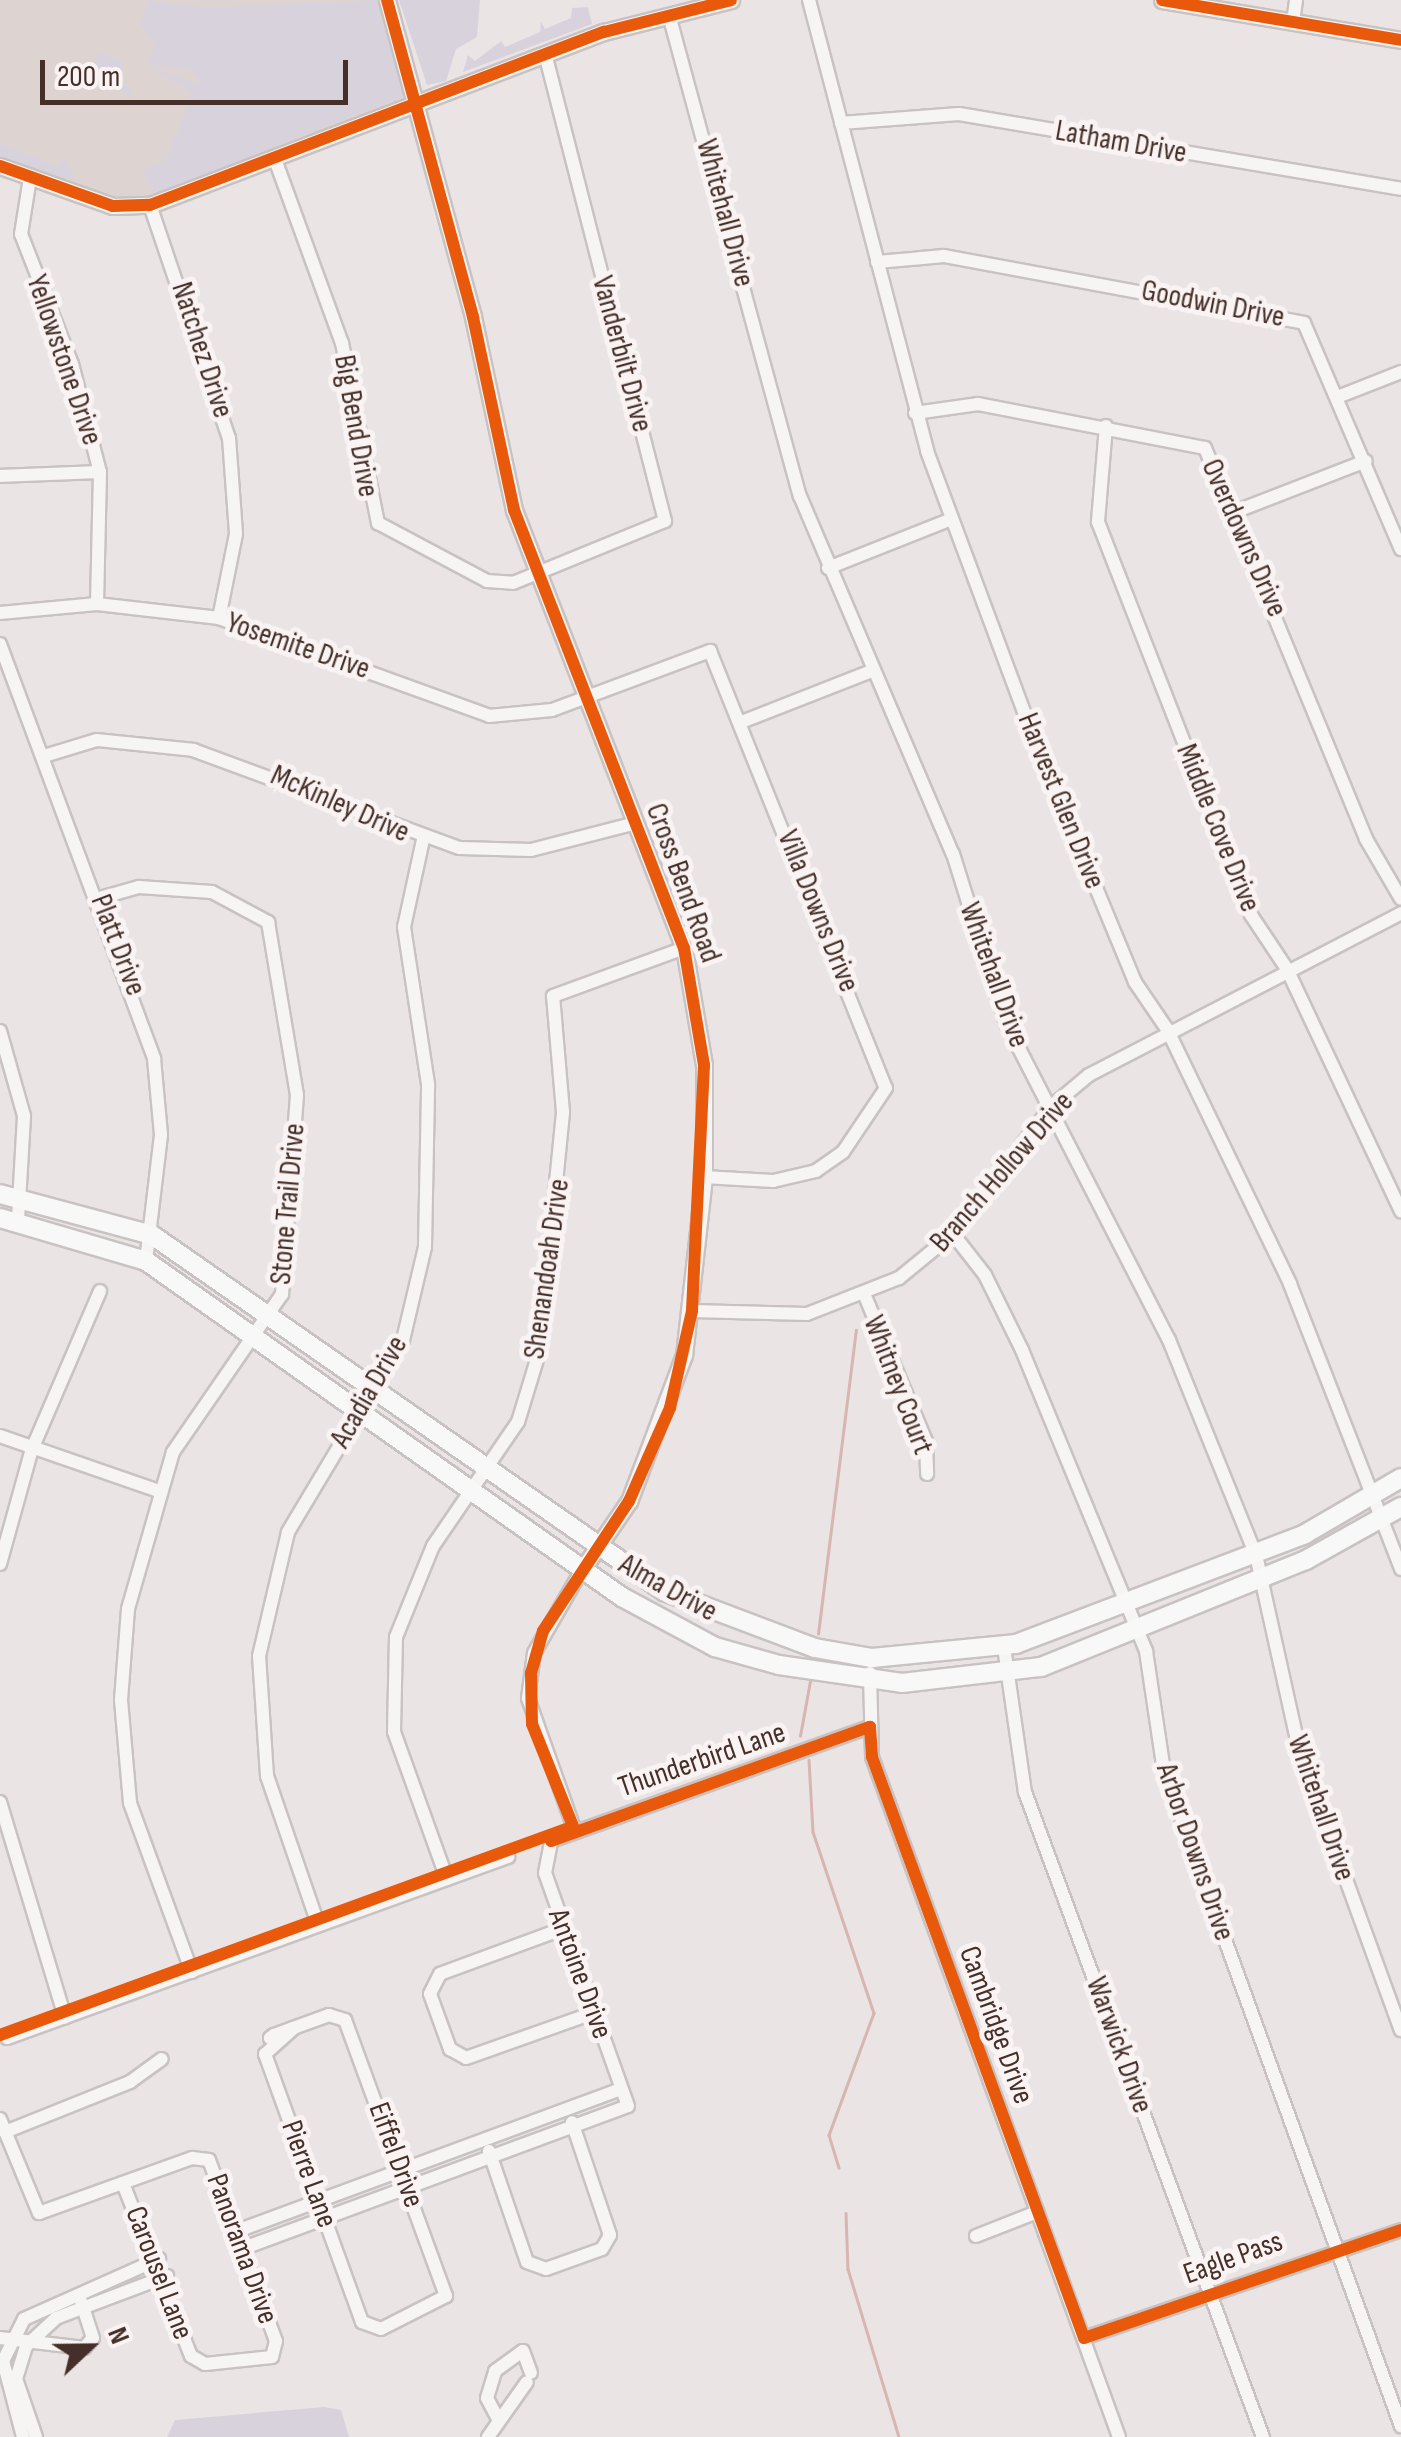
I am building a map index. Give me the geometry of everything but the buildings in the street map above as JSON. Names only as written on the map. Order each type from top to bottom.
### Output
[{"type":"main road","name":"Alma Drive","points":[[0,1194],[20,1196],[152,1235],[274,1314],[485,1472],[598,1548],[732,1624],[872,1658],[1004,1647],[1128,1605],[1256,1556],[1401,1478]]},
{"type":"main road","name":"Alma Drive","points":[[9,1219],[146,1261],[255,1332],[470,1493],[582,1570],[714,1647],[870,1679],[1003,1675],[1137,1630],[1263,1576],[1392,1512]]},
{"type":"street","name":"Cross Bend Road","points":[[387,0],[419,104],[501,462],[538,573],[684,948],[704,1065],[704,1177],[692,1311],[670,1408],[598,1548],[534,1653],[528,1698],[575,1831]]},
{"type":"street","points":[[0,166],[113,206],[150,206],[276,162],[544,54],[668,15],[731,0]]},
{"type":"street","name":"Harvest Glen Drive","points":[[809,0],[916,413],[952,519],[1135,982],[1167,1029],[1376,1490],[1392,1512],[1401,1569]]},
{"type":"street","points":[[1162,0],[1401,40]]},
{"type":"street","points":[[1292,22],[1296,0]]},
{"type":"street","name":"Whitehall Drive","points":[[668,15],[790,466],[869,672],[952,854],[1006,1023],[1169,1340],[1256,1556],[1300,1753],[1401,2030]]},
{"type":"street","name":"Vanderbilt Drive","points":[[538,573],[665,521],[544,54]]},
{"type":"street","name":"Latham Drive","points":[[840,123],[958,114],[1401,190]]},
{"type":"street","name":"Big Bend Drive","points":[[276,162],[342,343],[378,524],[487,580],[538,573]]},
{"type":"street","name":"Yellowstone Drive","points":[[30,178],[20,234],[72,364],[100,472],[97,604]]},
{"type":"street","name":"Natchez Drive","points":[[150,206],[204,342],[229,438],[236,534],[219,618]]},
{"type":"street","name":"Goodwin Drive","points":[[877,262],[944,256],[1290,316],[1313,332],[1401,549]]},
{"type":"street","points":[[1340,396],[1401,372]]},
{"type":"street","name":"Overdowns Drive","points":[[916,413],[978,404],[1206,448],[1237,511],[1366,839],[1401,898]]},
{"type":"street","name":"Middle Cove Drive","points":[[1106,426],[1098,522],[1251,915],[1288,969],[1401,1211]]},
{"type":"street","points":[[1237,511],[1366,460]]},
{"type":"street","points":[[0,476],[100,472]]},
{"type":"street","points":[[828,568],[952,519]]},
{"type":"street","name":"Yosemite Drive","points":[[0,614],[97,604],[219,618],[341,656],[464,712],[521,716],[587,698]]},
{"type":"street","name":"Platt Drive","points":[[0,644],[100,898],[154,1059],[161,1135],[146,1261]]},
{"type":"street","name":"Villa Downs Drive","points":[[587,698],[710,650],[744,722],[886,1088],[843,1152],[816,1171],[773,1182],[704,1177]]},
{"type":"street","points":[[744,722],[869,672]]},
{"type":"street","name":"McKinley Drive","points":[[44,756],[97,740],[193,750],[285,778],[423,840],[530,850],[636,823]]},
{"type":"street","name":"Acadia Drive","points":[[318,1924],[268,1776],[259,1656],[288,1532],[403,1340],[425,1247],[428,1084],[404,927],[423,840]]},
{"type":"street","name":"Stone Trail Drive","points":[[100,898],[139,886],[212,892],[268,922],[296,1094],[288,1271],[274,1314],[255,1332],[196,1412],[156,1490],[128,1609],[123,1753],[139,1834],[192,1972]]},
{"type":"street","name":"Branch Hollow Drive","points":[[692,1311],[795,1316],[865,1296],[953,1234],[1052,1106],[1167,1029],[1401,913]]},
{"type":"street","name":"Shenandoah Drive","points":[[446,1879],[403,1769],[392,1670],[416,1576],[518,1422],[546,1315],[563,1112],[553,996],[684,948]]},
{"type":"street","points":[[0,1031],[24,1116],[20,1196],[9,1219]]},
{"type":"street","name":"Arbor Downs Drive","points":[[953,1234],[986,1275],[1022,1350],[1128,1605],[1158,1695],[1164,1772],[1401,2426]]},
{"type":"street","points":[[0,1564],[32,1449],[100,1291]]},
{"type":"street","name":"Whitney Court","points":[[865,1296],[930,1454],[927,1474]]},
{"type":"street","points":[[0,1436],[156,1490]]},
{"type":"street","name":"Warwick Drive","points":[[1004,1647],[1003,1675],[1026,1792],[1262,2437]]},
{"type":"street","name":"Cambridge Drive","points":[[872,1658],[872,1757],[1119,2437]]},
{"type":"street","name":"Thunderbird Lane","points":[[551,1841],[870,1727]]},
{"type":"street","points":[[0,1802],[65,2017]]},
{"type":"street","name":"Antoine Drive","points":[[551,1841],[545,1874],[628,2106],[600,2117]]},
{"type":"street","points":[[8,2038],[508,1856]]},
{"type":"street","points":[[562,1929],[433,1978],[450,2049],[466,2058],[592,2012]]},
{"type":"street","name":"Eiffel Drive","points":[[294,2028],[340,2016],[403,2170],[446,2296],[371,2330]]},
{"type":"street","name":"Pierre Lane","points":[[294,2028],[265,2054],[371,2330]]},
{"type":"street","points":[[124,2183],[38,2213],[3,2126],[130,2082],[162,2059]]},
{"type":"street","points":[[237,2230],[621,2089]]},
{"type":"street","points":[[244,2248],[600,2117],[594,2100]]},
{"type":"street","points":[[486,2140],[536,2269],[606,2244],[568,2110]]},
{"type":"street","points":[[522,2127],[529,2144]]},
{"type":"street","name":"Panorama Drive","points":[[124,2183],[202,2156],[237,2230],[276,2347],[262,2362],[196,2362]]},
{"type":"street","points":[[434,2159],[440,2176]]},
{"type":"street","name":"Carousel Lane","points":[[124,2183],[167,2276],[196,2362]]},
{"type":"street","points":[[976,2236],[1037,2212]]},
{"type":"street","name":"Eagle Pass","points":[[1084,2338],[1401,2230]]},
{"type":"street","points":[[36,2437],[24,2428],[3,2361],[5,2339],[36,2308],[159,2259]]},
{"type":"street","points":[[124,2274],[130,2290]]},
{"type":"street","points":[[24,2428],[15,2364],[26,2346],[47,2324],[83,2306],[167,2276]]},
{"type":"street","points":[[5,2339],[26,2346],[90,2344],[76,2290]]},
{"type":"street","points":[[36,2308],[47,2324]]},
{"type":"street","points":[[488,2437],[497,2418],[529,2377],[523,2351],[496,2372],[487,2398],[497,2418]]},
{"type":"shaded area","points":[[0,0],[379,0],[407,98],[163,196],[105,197],[0,158]]},
{"type":"shaded area","points":[[149,0],[204,8],[375,0],[405,95],[156,194],[141,170],[166,160],[192,93],[149,67],[203,84],[191,70],[148,64],[155,45],[140,25]]},
{"type":"shaded area","points":[[399,0],[480,0],[477,37],[456,49],[446,81],[427,85]]},
{"type":"shaded area","points":[[588,7],[592,24],[463,72],[468,55],[475,61],[501,41],[505,47],[540,32],[541,22],[545,29],[571,18],[572,8]]},
{"type":"shaded area","points":[[98,51],[125,63],[120,77],[136,98],[90,78]]},
{"type":"shaded area","points":[[0,144],[57,166],[65,159],[75,181],[0,158]]},
{"type":"shaded area","points":[[324,2407],[341,2410],[349,2437],[167,2437],[175,2420]]},
{"type":"waterway","points":[[818,1634],[856,1330]]},
{"type":"waterway","points":[[800,1736],[810,1681]]},
{"type":"waterway","points":[[809,1760],[813,1832],[874,2013],[829,2135],[839,2167]]},
{"type":"waterway","points":[[846,2213],[848,2269],[899,2437]]},
{"type":"cycle path","points":[[387,0],[473,317],[514,510],[684,948],[704,1065],[692,1311],[670,1408],[629,1501],[543,1631],[531,1673],[532,1724],[575,1831]]},
{"type":"cycle path","points":[[0,166],[113,206],[150,205],[604,32],[731,0]]},
{"type":"cycle path","points":[[1162,0],[1401,40]]},
{"type":"cycle path","points":[[551,1841],[870,1727],[872,1757],[1084,2338],[1401,2230]]},
{"type":"cycle path","points":[[0,2035],[566,1829]]}]
